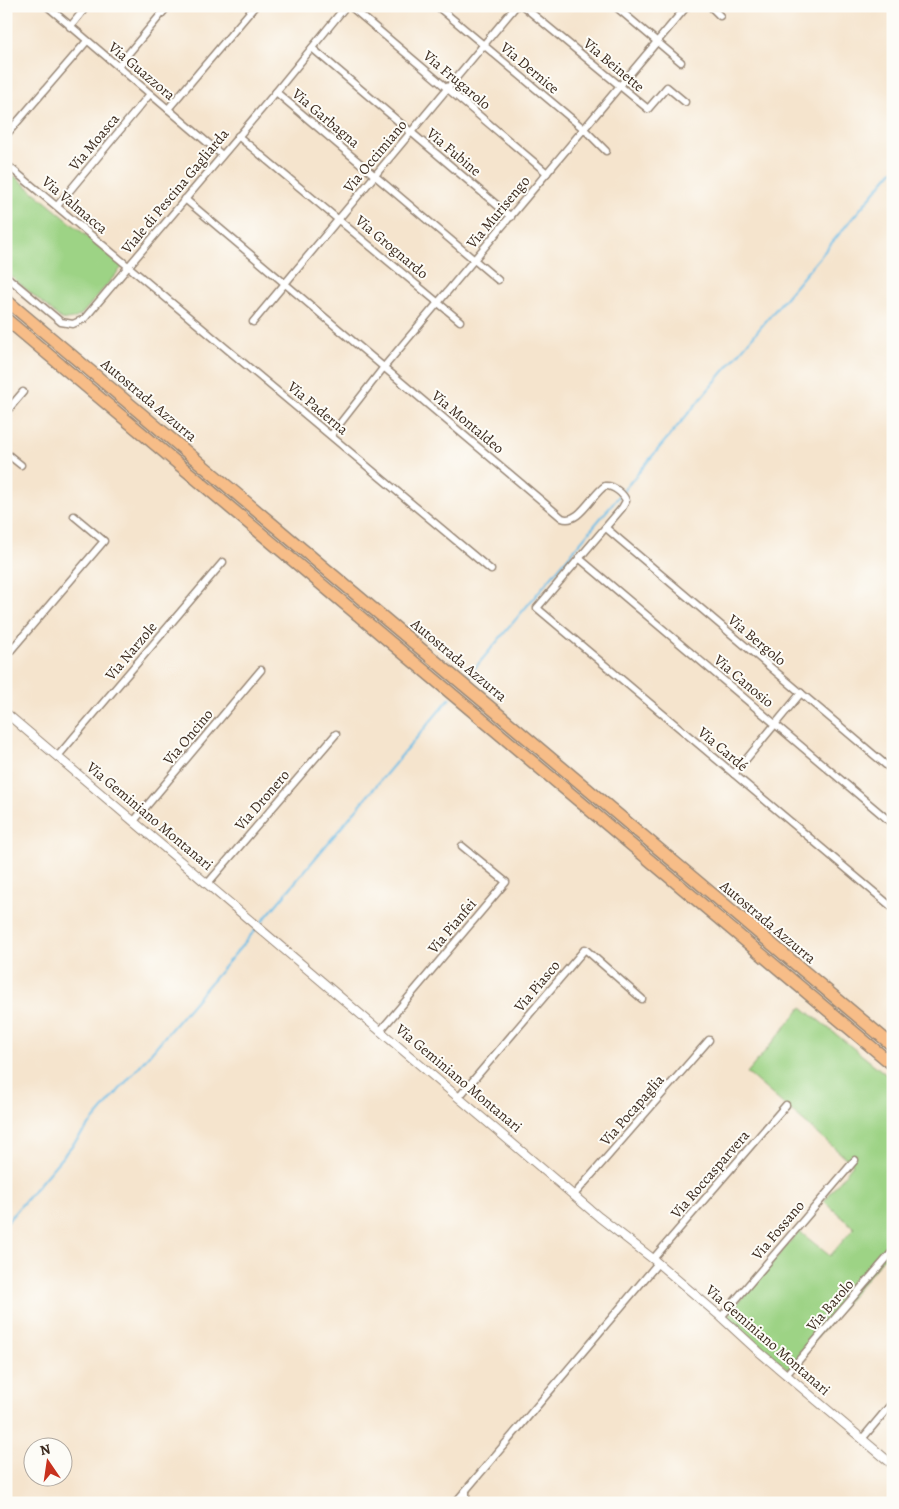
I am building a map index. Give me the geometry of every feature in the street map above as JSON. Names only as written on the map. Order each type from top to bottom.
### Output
[{"type":"highway","name":"Autostrada Azzurra","points":[[6,300],[892,1046]]},
{"type":"highway","name":"Autostrada Azzurra","points":[[6,319],[893,1066]]},
{"type":"street","name":"Via Guazzora","points":[[46,6],[222,155]]},
{"type":"street","points":[[70,26],[87,6]]},
{"type":"street","points":[[118,66],[168,6]]},
{"type":"street","points":[[168,109],[255,6]]},
{"type":"street","name":"Viale di Pescina Gagliarda","points":[[6,276],[58,321],[70,324],[81,321],[276,92],[346,6]]},
{"type":"street","name":"Via Frugarolo","points":[[350,6],[547,173]]},
{"type":"street","name":"Via Dernice","points":[[437,6],[606,150]]},
{"type":"street","name":"Via Occimiano","points":[[253,322],[516,6]]},
{"type":"street","name":"Via Beinette","points":[[523,6],[648,109],[667,87],[685,102]]},
{"type":"street","points":[[615,6],[681,62]]},
{"type":"street","name":"Via Murisengo","points":[[331,435],[384,367],[687,6]]},
{"type":"street","points":[[710,6],[720,16]]},
{"type":"street","points":[[6,135],[87,41]]},
{"type":"street","name":"Via Fubine","points":[[312,48],[511,216]]},
{"type":"street","name":"Via Garbagna","points":[[276,92],[498,280]]},
{"type":"street","name":"Via Moasca","points":[[57,206],[150,94]]},
{"type":"street","name":"Via Grognardo","points":[[238,136],[460,321]]},
{"type":"street","name":"Via Valmacca","points":[[6,164],[128,266]]},
{"type":"street","name":"Via Montaldeo","points":[[185,199],[562,518],[568,520],[578,516],[604,486],[610,485],[622,495],[626,500],[625,504],[537,608]]},
{"type":"street","name":"Via Paderna","points":[[128,266],[491,570]]},
{"type":"street","points":[[6,412],[23,392]]},
{"type":"street","points":[[6,453],[21,465]]},
{"type":"street","points":[[6,656],[104,541],[74,516]]},
{"type":"street","name":"Via Bergolo","points":[[606,528],[893,771]]},
{"type":"street","name":"Via Canosio","points":[[579,558],[893,824]]},
{"type":"street","name":"Via Narzole","points":[[58,756],[223,562]]},
{"type":"street","name":"Via Cardé","points":[[537,608],[893,908]]},
{"type":"street","name":"Via Oncino","points":[[134,820],[261,670]]},
{"type":"street","points":[[734,774],[801,693]]},
{"type":"street","name":"Via Geminiano Montanari","points":[[6,713],[574,1195],[722,1317],[758,1351],[893,1465]]},
{"type":"street","name":"Via Dronero","points":[[208,883],[336,734]]},
{"type":"street","name":"Via Pianfei","points":[[381,1030],[506,882],[462,846]]},
{"type":"street","name":"Via Piasco","points":[[460,1097],[585,950],[642,999]]},
{"type":"street","name":"Via Pocapaglia","points":[[574,1195],[709,1040]]},
{"type":"street","name":"Via Roccasparvera","points":[[455,1503],[786,1104]]},
{"type":"street","name":"Via Fossano","points":[[722,1317],[854,1160]]},
{"type":"street","name":"Via Barolo","points":[[786,1375],[893,1252]]},
{"type":"street","points":[[862,1439],[893,1402]]},
{"type":"street","points":[[466,1490],[466,1503]]},
{"type":"green space","points":[[6,169],[123,266],[82,314],[77,317],[69,320],[60,318],[6,272]]},
{"type":"green space","points":[[802,1007],[893,1080],[893,1182],[886,1190],[893,1196],[893,1247],[789,1370],[727,1316],[799,1231],[830,1256],[854,1228],[824,1201],[853,1164],[747,1073]]},
{"type":"waterway","points":[[623,491],[893,170]]},
{"type":"waterway","points":[[464,681],[620,495]]},
{"type":"waterway","points":[[260,924],[450,698]]},
{"type":"waterway","points":[[6,1223],[257,928]]}]
